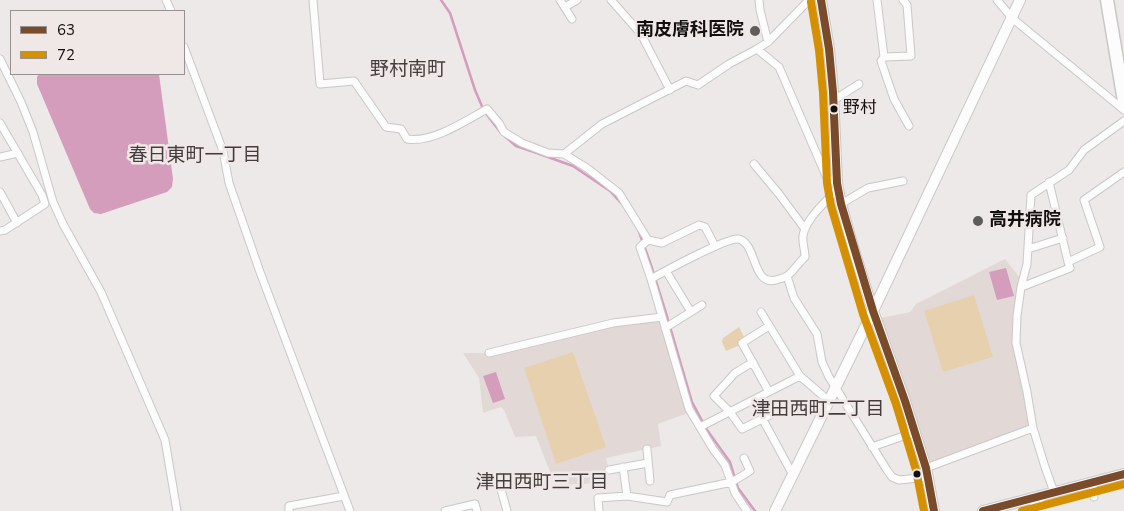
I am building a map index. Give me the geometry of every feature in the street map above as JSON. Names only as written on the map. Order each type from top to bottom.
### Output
[{"type":"highway","points":[[1106,0],[1124,101]]},
{"type":"street","points":[[313,0],[320,84],[354,81],[386,127],[401,129],[407,139],[413,140],[431,137],[446,131],[487,108],[504,132],[522,143],[548,153],[564,154],[587,168],[619,193],[645,242]]},
{"type":"street","points":[[560,0],[572,19]]},
{"type":"street","points":[[565,7],[577,0]]},
{"type":"street","points":[[611,0],[641,34],[670,90]]},
{"type":"street","points":[[759,0],[768,42]]},
{"type":"street","points":[[564,154],[602,124],[686,81],[698,85],[729,64],[757,49],[768,42],[809,0]]},
{"type":"street","points":[[821,0],[829,49],[834,100],[838,186],[841,204],[873,311],[915,432],[927,472],[934,511]]},
{"type":"street","points":[[877,0],[884,57],[881,62],[894,99],[909,126]]},
{"type":"street","points":[[884,57],[911,56],[907,5],[903,0]]},
{"type":"street","points":[[997,0],[1012,18],[1124,110]]},
{"type":"street","points":[[775,511],[873,311],[1020,0]]},
{"type":"street","points":[[757,49],[780,67],[827,178],[838,186]]},
{"type":"street","points":[[185,50],[223,151],[229,183],[260,272],[350,511]]},
{"type":"street","points":[[0,58],[33,132],[56,210],[100,292],[165,440],[177,511]]},
{"type":"street","points":[[834,100],[859,84]]},
{"type":"street","points":[[1050,493],[1033,428],[1016,343],[1021,287],[1027,264],[1031,195],[1069,170],[1084,150],[1124,120]]},
{"type":"street","points":[[0,122],[42,195],[45,204],[17,223],[0,231]]},
{"type":"street","points":[[0,158],[18,153]]},
{"type":"street","points":[[754,164],[805,229]]},
{"type":"street","points":[[1068,262],[1100,247],[1084,200],[1124,172]]},
{"type":"street","points":[[841,204],[868,188],[903,181]]},
{"type":"street","points":[[1024,286],[1070,268],[1049,182]]},
{"type":"street","points":[[654,277],[715,246],[736,239],[748,248],[757,269],[766,280],[770,282],[787,276],[805,256],[802,237],[807,222],[838,186]]},
{"type":"street","points":[[0,192],[17,223]]},
{"type":"street","points":[[715,246],[705,226],[699,225],[662,243],[645,242],[640,246],[654,277],[662,317],[669,326],[689,409],[701,426],[713,449],[736,480],[734,493],[747,511]]},
{"type":"street","points":[[1028,250],[1063,238]]},
{"type":"street","points":[[666,271],[691,312]]},
{"type":"street","points":[[787,276],[794,298],[817,334],[822,362],[829,377],[892,477],[899,480],[927,472],[1033,428]]},
{"type":"street","points":[[669,326],[702,305]]},
{"type":"street","points":[[761,312],[800,376],[829,401]]},
{"type":"street","points":[[489,352],[612,323],[662,317]]},
{"type":"street","points":[[769,326],[742,343],[769,392]]},
{"type":"street","points":[[753,362],[735,373],[714,396],[730,412],[742,429],[782,409]]},
{"type":"street","points":[[701,426],[800,376]]},
{"type":"street","points":[[762,418],[793,475]]},
{"type":"street","points":[[872,447],[915,432]]},
{"type":"street","points":[[646,449],[650,481]]},
{"type":"street","points":[[599,511],[598,498],[626,496],[667,502],[670,495],[736,480],[750,471],[744,458]]},
{"type":"street","points":[[609,470],[648,463]]},
{"type":"street","points":[[623,468],[626,496]]},
{"type":"street","points":[[983,511],[1124,474]]},
{"type":"street","points":[[499,482],[507,511]]},
{"type":"street","points":[[1093,482],[1094,497]]},
{"type":"street","points":[[1025,511],[1029,510],[1050,493]]},
{"type":"street","points":[[289,511],[289,506],[344,496]]},
{"type":"street","points":[[445,511],[475,504],[477,511]]},
{"type":"shaded area","points":[[38,75],[159,75],[173,179],[172,187],[167,192],[101,214],[94,213],[90,209],[37,84]]},
{"type":"shaded area","points":[[1005,259],[1020,278],[1015,314],[1030,426],[931,464],[881,318],[910,312],[916,304]]},
{"type":"shaded area","points":[[1006,268],[1014,296],[997,300],[989,272]]},
{"type":"shaded area","points":[[974,295],[993,357],[943,372],[924,311]]},
{"type":"shaded area","points":[[662,317],[691,412],[658,424],[661,446],[606,458],[609,470],[604,471],[606,481],[578,485],[555,485],[536,436],[515,437],[501,407],[483,413],[479,378],[463,353],[489,353],[613,323]]},
{"type":"shaded area","points":[[739,327],[744,337],[739,341],[740,345],[726,351],[722,342],[723,338]]},
{"type":"shaded area","points":[[573,352],[606,447],[556,464],[524,368]]},
{"type":"shaded area","points":[[496,372],[505,399],[493,403],[483,376]]},
{"type":"waterway","points":[[441,0],[450,13],[475,90],[484,111],[501,133],[516,146],[573,166],[610,191],[623,205]]},
{"type":"waterway","points":[[638,229],[666,313],[692,402],[707,430],[730,462],[738,488],[755,511]]},
{"type":"transit line","name":"63","points":[[821,0],[829,49],[837,183],[841,204],[873,311],[905,401],[926,468],[934,511]]},
{"type":"transit line","name":"72","points":[[811,2],[819,50],[827,183],[831,206],[863,314],[896,404],[916,470],[924,511]]},
{"type":"transit line","name":"63","points":[[983,511],[1124,474]]},
{"type":"transit line","name":"72","points":[[1022,511],[1124,484]]},
{"type":"place","name":"南皮膚科医院","points":[[755,31]]},
{"type":"place","name":"野村","points":[[834,109]]},
{"type":"place","name":"高井病院","points":[[978,221]]},
{"type":"district","name":"野村南町","points":[[408,70]]},
{"type":"district","name":"春日東町一丁目","points":[[195,156]]},
{"type":"district","name":"津田西町二丁目","points":[[818,410]]},
{"type":"district","name":"津田西町三丁目","points":[[542,483]]}]
